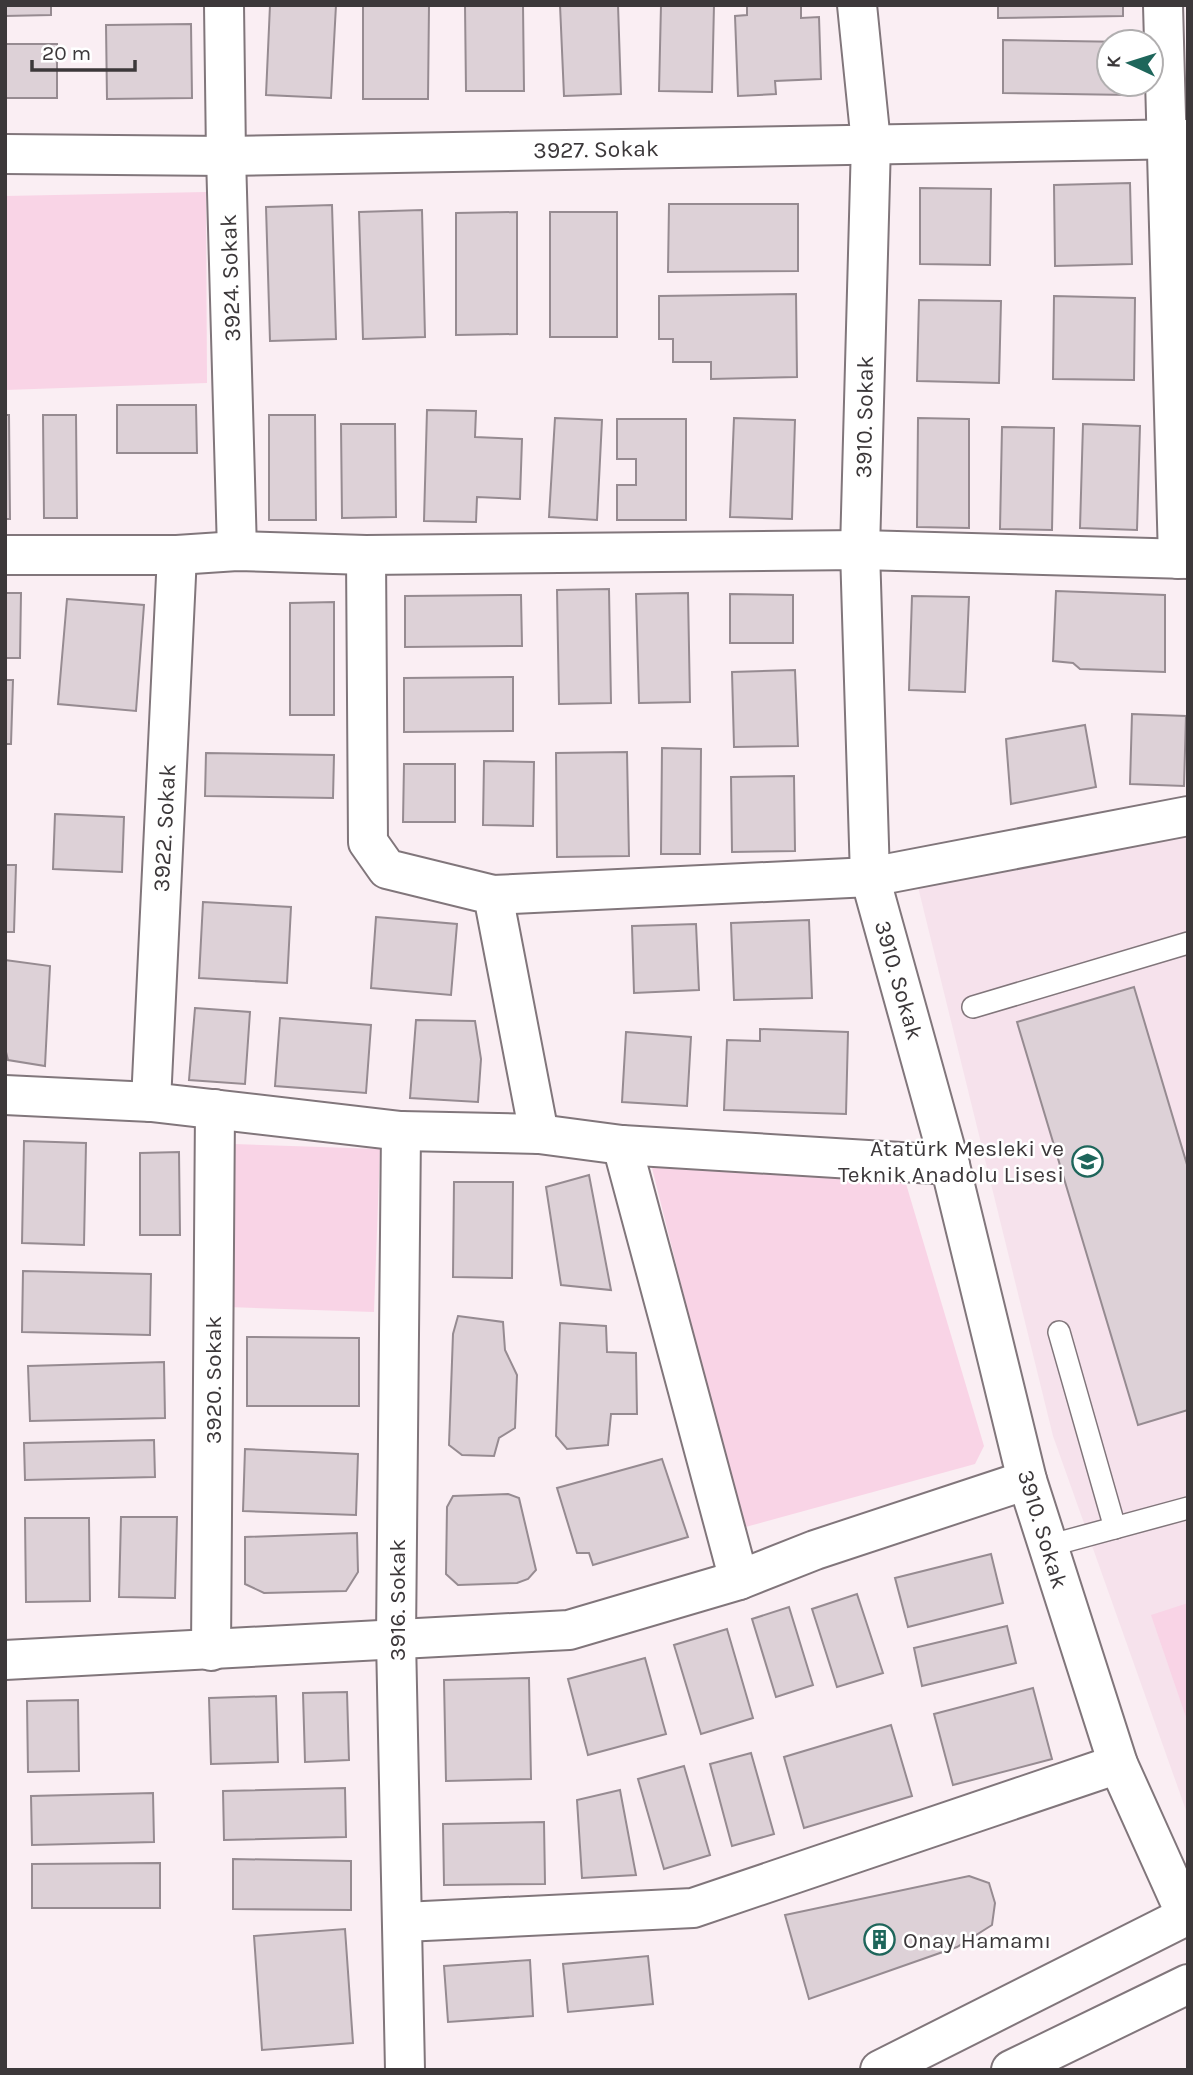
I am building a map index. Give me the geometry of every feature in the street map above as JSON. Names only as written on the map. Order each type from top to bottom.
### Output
[{"type":"street","name":"3924. Sokak","points":[[224,5],[237,551]]},
{"type":"street","name":"3910. Sokak","points":[[857,5],[871,143],[860,550],[870,877],[950,1165],[1027,1480],[1118,1764],[1187,1915]]},
{"type":"street","points":[[5,555],[177,555],[237,551],[366,555],[860,550],[1183,559],[1177,140],[1163,5]]},
{"type":"street","name":"3927. Sokak","points":[[5,154],[226,156],[871,143],[1177,140]]},
{"type":"street","name":"3922. Sokak","points":[[151,1102],[177,555]]},
{"type":"street","points":[[366,555],[368,842],[387,869],[493,895],[870,877],[1188,816]]},
{"type":"street","points":[[493,895],[540,1134]]},
{"type":"street","points":[[5,1095],[151,1102],[401,1131],[540,1134],[622,1145],[950,1165]]},
{"type":"street","name":"3920. Sokak","points":[[211,1651],[215,1109]]},
{"type":"street","name":"3916. Sokak","points":[[401,1131],[396,1639],[405,2070]]},
{"type":"street","points":[[622,1145],[739,1580]]},
{"type":"street","points":[[5,1660],[569,1630],[739,1580],[815,1550],[1027,1480]]},
{"type":"street","points":[[404,1922],[693,1908],[1118,1764]]},
{"type":"street","points":[[880,2070],[1187,1915]]},
{"type":"street","points":[[1010,2070],[1188,1984]]},
{"type":"lane","points":[[973,1007],[1188,943]]},
{"type":"lane","points":[[1059,1332],[1115,1528]]},
{"type":"lane","points":[[1048,1546],[1188,1508]]},
{"type":"shaded area","points":[[206,192],[207,383],[5,390],[5,196]]},
{"type":"shaded area","name":"Atatürk Mesleki ve Teknik Anadolu Lisesi","points":[[1188,837],[1188,1816],[1053,1436],[918,887]]},
{"type":"shaded area","points":[[234,1144],[380,1149],[374,1312],[228,1307]]},
{"type":"shaded area","points":[[650,1160],[904,1177],[984,1446],[975,1464],[742,1528]]},
{"type":"shaded area","points":[[1188,1603],[1188,1723],[1151,1615]]},
{"type":"building","points":[[5,5],[51,5],[51,15],[5,16]]},
{"type":"building","points":[[270,5],[336,5],[331,98],[266,95]]},
{"type":"building","points":[[363,5],[429,5],[428,99],[363,99]]},
{"type":"building","points":[[465,5],[523,5],[524,91],[466,91]]},
{"type":"building","points":[[560,5],[618,5],[621,94],[564,96]]},
{"type":"building","points":[[661,5],[714,5],[712,92],[659,91]]},
{"type":"building","points":[[747,5],[801,5],[801,18],[819,17],[821,79],[775,81],[776,94],[738,96],[735,16],[747,15]]},
{"type":"building","points":[[998,5],[1123,5],[1123,16],[998,18]]},
{"type":"building","points":[[191,24],[192,98],[107,99],[106,25]]},
{"type":"building","points":[[1003,40],[1095,41],[1095,94],[1003,93]]},
{"type":"building","points":[[5,44],[57,44],[57,98],[5,98]]},
{"type":"building","points":[[1130,183],[1132,264],[1055,266],[1054,185]]},
{"type":"building","points":[[920,188],[991,189],[990,265],[920,264]]},
{"type":"building","points":[[669,204],[798,204],[798,271],[668,272]]},
{"type":"building","points":[[332,205],[336,339],[270,341],[266,207]]},
{"type":"building","points":[[422,210],[425,337],[363,339],[359,212]]},
{"type":"building","points":[[517,212],[517,334],[456,335],[456,213]]},
{"type":"building","points":[[550,212],[617,212],[617,337],[550,337]]},
{"type":"building","points":[[796,294],[797,377],[711,379],[711,362],[673,362],[673,339],[659,339],[659,296]]},
{"type":"building","points":[[1054,296],[1135,298],[1134,380],[1053,379]]},
{"type":"building","points":[[919,300],[1001,301],[999,383],[917,381]]},
{"type":"building","points":[[117,405],[196,405],[197,453],[117,453]]},
{"type":"building","points":[[427,410],[476,411],[475,437],[522,439],[520,499],[477,497],[476,522],[424,521]]},
{"type":"building","points":[[5,415],[9,415],[10,519],[5,519]]},
{"type":"building","points":[[43,415],[76,415],[77,518],[44,518]]},
{"type":"building","points":[[269,415],[315,415],[316,520],[269,520]]},
{"type":"building","points":[[555,418],[602,420],[597,520],[549,517]]},
{"type":"building","points":[[734,418],[795,420],[792,519],[730,517]]},
{"type":"building","points":[[918,418],[969,419],[969,528],[917,527]]},
{"type":"building","points":[[617,419],[686,419],[686,520],[617,520],[617,485],[636,485],[636,459],[617,459]]},
{"type":"building","points":[[341,424],[395,424],[396,517],[342,518]]},
{"type":"building","points":[[1083,424],[1140,426],[1137,530],[1080,528]]},
{"type":"building","points":[[1002,427],[1054,428],[1052,530],[1000,529]]},
{"type":"building","points":[[609,589],[611,703],[559,704],[557,590]]},
{"type":"building","points":[[1056,591],[1165,595],[1165,672],[1080,669],[1073,663],[1053,661]]},
{"type":"building","points":[[5,593],[21,593],[20,658],[5,658]]},
{"type":"building","points":[[688,593],[690,702],[639,703],[636,594]]},
{"type":"building","points":[[730,594],[793,595],[793,643],[730,643]]},
{"type":"building","points":[[521,595],[522,646],[405,647],[405,596]]},
{"type":"building","points":[[912,596],[969,597],[965,692],[909,690]]},
{"type":"building","points":[[67,599],[144,605],[136,711],[58,704]]},
{"type":"building","points":[[334,602],[334,715],[290,715],[290,603]]},
{"type":"building","points":[[795,670],[798,746],[734,747],[732,672]]},
{"type":"building","points":[[513,677],[513,731],[404,732],[404,678]]},
{"type":"building","points":[[5,680],[13,680],[11,744],[5,744]]},
{"type":"building","points":[[1132,714],[1186,716],[1184,786],[1130,784]]},
{"type":"building","points":[[1085,725],[1096,787],[1011,804],[1006,739]]},
{"type":"building","points":[[662,748],[701,749],[700,854],[661,854]]},
{"type":"building","points":[[627,752],[629,856],[557,857],[556,753]]},
{"type":"building","points":[[206,753],[334,755],[333,798],[205,796]]},
{"type":"building","points":[[484,761],[534,762],[533,826],[483,825]]},
{"type":"building","points":[[404,764],[455,764],[455,822],[403,822]]},
{"type":"building","points":[[794,776],[795,851],[732,852],[731,777]]},
{"type":"building","points":[[55,814],[124,817],[122,872],[53,869]]},
{"type":"building","points":[[5,865],[16,865],[14,932],[5,932]]},
{"type":"building","points":[[203,902],[291,907],[287,983],[199,978]]},
{"type":"building","points":[[376,917],[457,924],[451,995],[371,988]]},
{"type":"building","points":[[809,920],[812,998],[734,1000],[731,923]]},
{"type":"building","points":[[696,924],[699,990],[634,993],[632,926]]},
{"type":"building","points":[[5,960],[50,966],[45,1066],[8,1060],[5,1048]]},
{"type":"building","points":[[1134,987],[1188,1168],[1188,1410],[1138,1425],[1017,1022]]},
{"type":"building","points":[[195,1008],[250,1012],[245,1084],[189,1080]]},
{"type":"building","points":[[280,1018],[371,1025],[366,1093],[275,1086]]},
{"type":"building","points":[[416,1020],[475,1021],[481,1059],[478,1102],[410,1098]]},
{"type":"building","points":[[760,1029],[848,1032],[846,1114],[724,1110],[727,1040],[760,1041]]},
{"type":"building","points":[[626,1032],[691,1037],[687,1106],[622,1102]]},
{"type":"building","points":[[24,1141],[86,1143],[84,1245],[22,1243]]},
{"type":"building","points":[[179,1152],[180,1235],[140,1235],[140,1153]]},
{"type":"building","points":[[589,1175],[611,1290],[561,1285],[546,1187]]},
{"type":"building","points":[[454,1182],[513,1182],[512,1278],[453,1277]]},
{"type":"building","points":[[23,1271],[151,1274],[150,1335],[22,1332]]},
{"type":"building","points":[[458,1316],[503,1322],[505,1350],[517,1375],[515,1428],[499,1438],[494,1456],[462,1455],[449,1445],[453,1334]]},
{"type":"building","points":[[560,1323],[606,1326],[607,1352],[636,1353],[637,1414],[611,1414],[608,1445],[567,1449],[556,1436]]},
{"type":"building","points":[[247,1337],[359,1338],[359,1406],[247,1406]]},
{"type":"building","points":[[164,1362],[165,1418],[30,1421],[28,1366]]},
{"type":"building","points":[[154,1440],[155,1477],[25,1480],[24,1443]]},
{"type":"building","points":[[245,1449],[358,1454],[356,1515],[243,1511]]},
{"type":"building","points":[[662,1459],[688,1537],[593,1565],[589,1553],[577,1553],[557,1488]]},
{"type":"building","points":[[508,1494],[519,1498],[536,1570],[528,1579],[517,1583],[458,1585],[446,1574],[447,1507],[453,1496]]},
{"type":"building","points":[[121,1517],[177,1517],[175,1598],[119,1597]]},
{"type":"building","points":[[25,1518],[89,1518],[90,1601],[26,1602]]},
{"type":"building","points":[[357,1533],[358,1572],[346,1591],[264,1593],[245,1584],[245,1537]]},
{"type":"building","points":[[991,1554],[1003,1603],[908,1627],[895,1578]]},
{"type":"building","points":[[857,1594],[883,1673],[837,1687],[812,1609]]},
{"type":"building","points":[[789,1607],[813,1685],[776,1697],[752,1619]]},
{"type":"building","points":[[1007,1626],[1016,1663],[922,1686],[914,1648]]},
{"type":"building","points":[[727,1629],[753,1718],[701,1734],[674,1645]]},
{"type":"building","points":[[645,1658],[666,1734],[588,1755],[568,1679]]},
{"type":"building","points":[[529,1678],[531,1779],[446,1781],[444,1680]]},
{"type":"building","points":[[1033,1688],[1052,1759],[953,1785],[934,1714]]},
{"type":"building","points":[[347,1692],[349,1760],[305,1762],[303,1693]]},
{"type":"building","points":[[276,1696],[278,1762],[211,1764],[209,1698]]},
{"type":"building","points":[[78,1700],[79,1771],[28,1772],[27,1701]]},
{"type":"building","points":[[891,1725],[912,1796],[804,1828],[784,1757]]},
{"type":"building","points":[[751,1753],[774,1834],[732,1846],[710,1764]]},
{"type":"building","points":[[684,1766],[710,1855],[664,1869],[638,1779]]},
{"type":"building","points":[[345,1788],[346,1837],[224,1840],[223,1791]]},
{"type":"building","points":[[620,1790],[636,1875],[582,1878],[577,1800]]},
{"type":"building","points":[[153,1793],[154,1842],[32,1845],[31,1796]]},
{"type":"building","points":[[544,1822],[545,1884],[444,1885],[443,1824]]},
{"type":"building","points":[[233,1859],[351,1861],[351,1910],[233,1909]]},
{"type":"building","points":[[160,1863],[160,1908],[32,1908],[32,1864]]},
{"type":"building","name":"Onay Hamamı","points":[[969,1876],[989,1883],[995,1903],[992,1925],[957,1947],[809,1999],[785,1915]]},
{"type":"building","points":[[345,1929],[353,2043],[262,2050],[254,1936]]},
{"type":"building","points":[[648,1956],[653,2004],[568,2012],[563,1964]]},
{"type":"building","points":[[530,1960],[533,2016],[448,2022],[444,1966]]},
{"type":"place","name":"Atatürk Mesleki ve Teknik Anadolu Lisesi","points":[[1087,1161]]},
{"type":"place","name":"Onay Hamamı","points":[[880,1940]]}]
